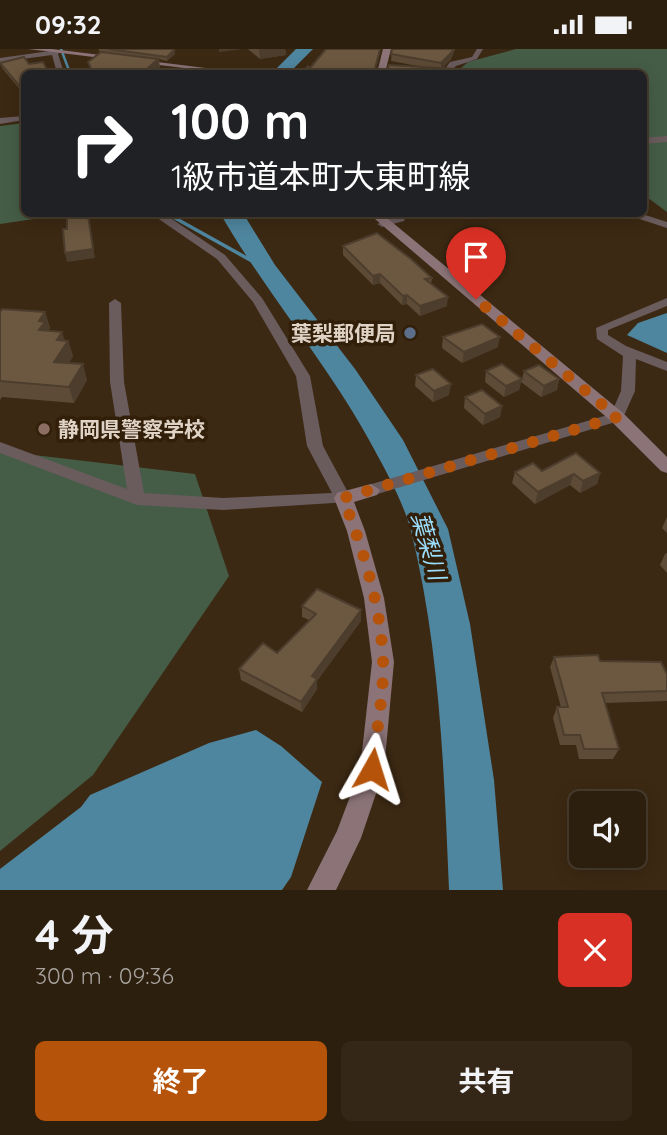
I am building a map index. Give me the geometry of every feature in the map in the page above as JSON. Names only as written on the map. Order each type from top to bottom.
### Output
[{"type":"street","points":[[32,49],[56,53]]},
{"type":"street","points":[[385,68],[387,49]]},
{"type":"street","points":[[448,70],[453,64],[477,56],[477,50]]},
{"type":"street","points":[[0,59],[80,52],[219,70]]},
{"type":"street","points":[[56,53],[60,70]]},
{"type":"street","points":[[0,121],[21,118]]},
{"type":"street","points":[[647,141],[667,139]]},
{"type":"street","points":[[161,217],[221,257],[258,301],[303,376],[315,446],[343,498],[356,531],[374,599],[383,662],[372,769],[348,838],[321,890]]},
{"type":"street","points":[[378,219],[401,217]]},
{"type":"street","points":[[640,217],[667,225]]},
{"type":"street","points":[[378,219],[617,417],[667,467]]},
{"type":"street","points":[[667,302],[602,328],[602,336],[625,350],[667,367]]},
{"type":"street","points":[[115,303],[117,382],[137,499]]},
{"type":"street","points":[[617,417],[628,391],[630,355],[625,350]]},
{"type":"street","points":[[0,447],[137,499],[223,504],[343,498],[617,417]]},
{"type":"green space","points":[[516,49],[667,49],[667,212],[647,197],[647,70],[461,68],[468,62]]},
{"type":"green space","points":[[21,123],[21,217],[48,217],[0,224],[0,126]]},
{"type":"green space","points":[[0,451],[195,474],[229,576],[93,775],[0,851]]},
{"type":"water","points":[[667,313],[667,353],[627,335],[638,323]]},
{"type":"water","points":[[256,730],[281,746],[322,782],[291,877],[282,890],[0,890],[0,869],[81,807],[90,795],[209,743]]},
{"type":"building","points":[[108,49],[173,49],[174,50],[167,57]]},
{"type":"building","points":[[326,49],[380,49],[375,70],[304,70],[308,66],[310,68]]},
{"type":"building","points":[[392,49],[453,49],[441,63],[391,54]]},
{"type":"building","points":[[101,52],[158,59],[147,69],[153,70],[92,70],[88,62]]},
{"type":"building","points":[[24,57],[29,64],[43,62],[47,70],[21,70],[21,88],[0,63]]},
{"type":"building","points":[[389,65],[471,70],[380,70],[387,69]]},
{"type":"building","points":[[67,217],[88,217],[93,249],[65,253],[63,229],[67,229]]},
{"type":"building","points":[[377,233],[411,259],[432,278],[425,279],[448,297],[420,306],[407,295],[403,296],[380,274],[373,276],[343,246]]},
{"type":"building","points":[[2,309],[45,312],[39,321],[45,322],[39,330],[62,332],[57,340],[68,341],[54,362],[83,364],[69,387],[0,381]]},
{"type":"building","points":[[482,324],[500,337],[464,352],[443,337]]},
{"type":"building","points":[[502,364],[522,379],[506,386],[486,371]]},
{"type":"building","points":[[539,365],[559,379],[544,386],[524,371]]},
{"type":"building","points":[[433,369],[451,384],[434,391],[416,375]]},
{"type":"building","points":[[482,390],[502,406],[485,414],[465,397]]},
{"type":"building","points":[[576,453],[600,473],[583,481],[574,474],[538,492],[515,472],[533,463],[542,471]]},
{"type":"building","points":[[317,589],[361,610],[312,676],[317,679],[301,702],[239,669],[263,643],[277,653],[316,614],[302,606]]},
{"type":"building","points":[[598,655],[600,661],[661,662],[667,674],[667,691],[602,693],[619,749],[584,749],[580,735],[564,735],[557,707],[568,707],[554,657]]},
{"type":"waterway","points":[[61,49],[69,70]]},
{"type":"waterway","name":"葉梨川","points":[[283,70],[305,49]]},
{"type":"waterway","points":[[173,217],[261,266]]},
{"type":"waterway","name":"葉梨川","points":[[233,217],[264,268],[344,376],[391,448],[429,529],[449,624],[469,780],[476,890]]},
{"type":"waterway","name":"葉梨川","points":[[258,265],[264,268]]},
{"type":"place","name":"葉梨郵便局","points":[[410,333]]},
{"type":"place","name":"静岡県警察学校","points":[[44,429]]},
{"type":"route","points":[[372,769],[383,662],[374,599],[356,531],[343,498],[617,417],[476,299]]}]
